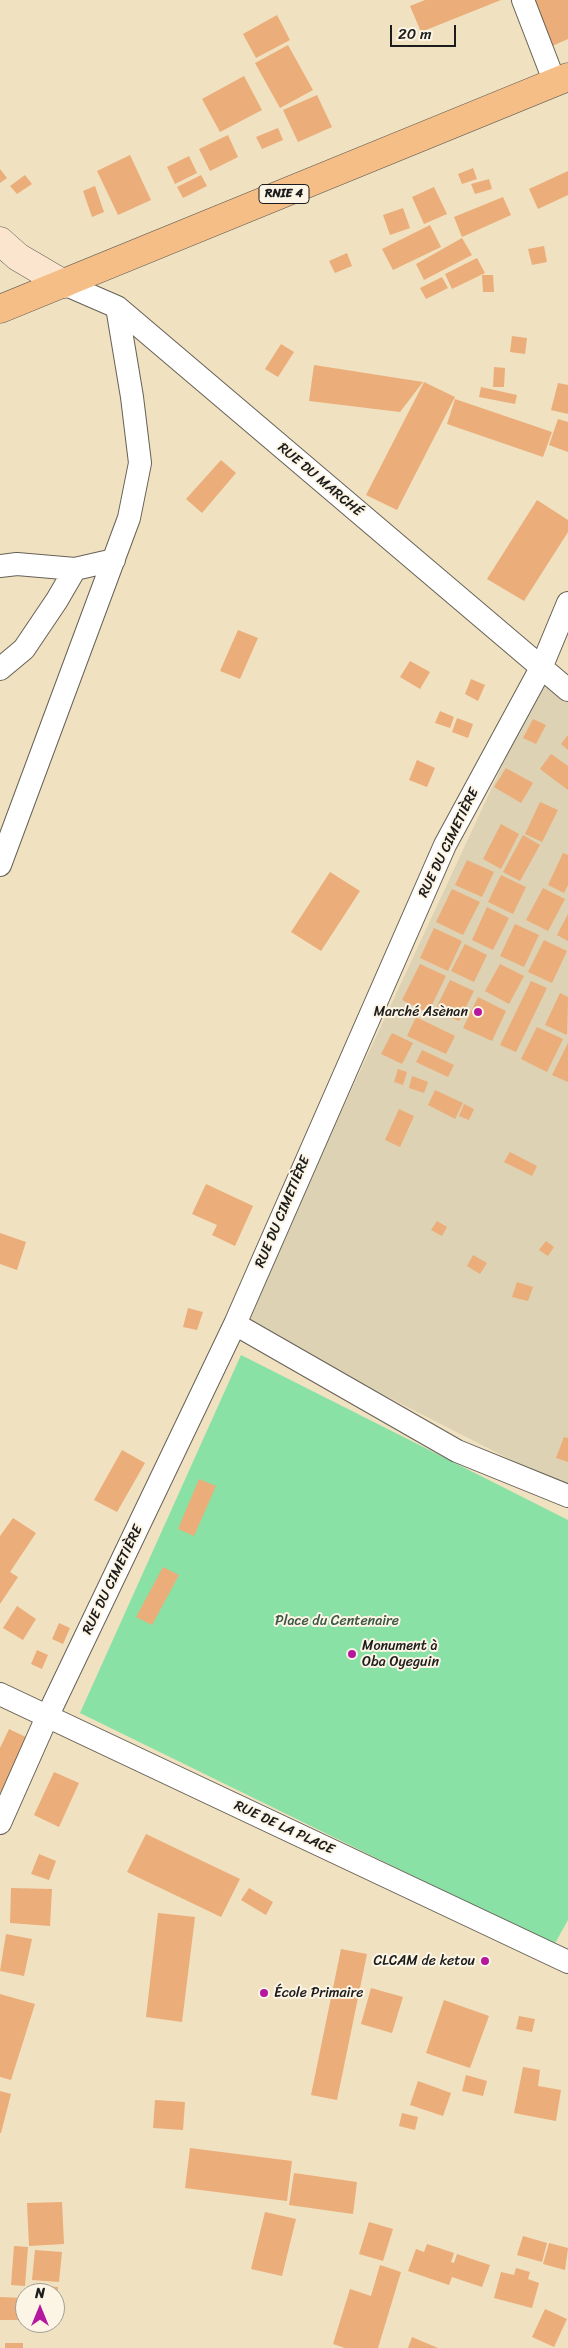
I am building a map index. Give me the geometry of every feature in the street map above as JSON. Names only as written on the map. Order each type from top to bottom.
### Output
[{"type":"main road","name":"RNIE 4","points":[[0,309],[561,80]]},
{"type":"street","points":[[523,0],[561,80]]},
{"type":"street","points":[[0,241],[18,257],[64,284]]},
{"type":"street","name":"RUE DU MARCHÉ","points":[[64,284],[117,307],[568,690]]},
{"type":"street","points":[[0,866],[129,518],[140,464],[132,397],[117,307]]},
{"type":"street","points":[[0,566],[17,564],[75,569],[114,560]]},
{"type":"street","points":[[0,669],[24,649],[75,569]]},
{"type":"street","name":"RUE DU CIMETIÈRE","points":[[0,1823],[47,1717],[235,1324],[445,845],[541,668],[568,604]]},
{"type":"street","points":[[235,1324],[457,1451],[568,1496]]},
{"type":"street","name":"RUE DE LA PLACE","points":[[0,1694],[564,1953]]},
{"type":"shaded area","name":"Marché Asènan","points":[[542,680],[568,700],[568,1489],[243,1323]]},
{"type":"green space","name":"Place du Centenaire","points":[[241,1355],[568,1520],[568,1920],[554,1945],[80,1713]]},
{"type":"building","points":[[425,0],[501,0],[421,32],[410,6]]},
{"type":"building","points":[[533,0],[568,0],[568,39],[550,47]]},
{"type":"building","points":[[277,15],[290,40],[256,58],[243,34]]},
{"type":"building","points":[[288,45],[313,90],[280,108],[255,63]]},
{"type":"building","points":[[244,76],[262,110],[220,132],[202,99]]},
{"type":"building","points":[[317,95],[332,127],[298,142],[283,110]]},
{"type":"building","points":[[278,128],[283,140],[262,149],[256,137]]},
{"type":"building","points":[[228,135],[238,157],[210,171],[199,149]]},
{"type":"building","points":[[130,155],[151,200],[118,215],[97,171]]},
{"type":"building","points":[[189,156],[197,173],[175,184],[167,167]]},
{"type":"building","points":[[473,168],[477,179],[462,184],[458,174]]},
{"type":"building","points":[[0,169],[7,178],[0,183]]},
{"type":"building","points":[[568,171],[568,195],[538,209],[529,189]]},
{"type":"building","points":[[25,175],[32,184],[17,194],[10,186]]},
{"type":"building","points":[[201,175],[207,186],[183,198],[177,187]]},
{"type":"building","points":[[489,179],[492,189],[475,194],[471,184]]},
{"type":"building","points":[[95,186],[104,212],[92,217],[83,191]]},
{"type":"building","points":[[434,187],[447,214],[424,224],[412,197]]},
{"type":"building","points":[[503,197],[511,215],[462,237],[454,217]]},
{"type":"building","points":[[403,208],[410,228],[390,235],[383,215]]},
{"type":"building","points":[[430,225],[441,247],[393,270],[382,249]]},
{"type":"building","points":[[462,238],[472,255],[424,280],[416,264]]},
{"type":"building","points":[[544,246],[547,262],[532,265],[528,249]]},
{"type":"building","points":[[347,253],[352,266],[335,273],[329,261]]},
{"type":"building","points":[[477,258],[485,273],[452,289],[445,274]]},
{"type":"building","points":[[482,275],[493,275],[494,292],[483,292]]},
{"type":"building","points":[[442,277],[448,288],[426,299],[420,288]]},
{"type":"building","points":[[512,336],[527,338],[525,354],[510,352]]},
{"type":"building","points":[[281,344],[294,352],[278,377],[265,369]]},
{"type":"building","points":[[314,365],[423,382],[400,412],[309,401]]},
{"type":"building","points":[[494,367],[505,368],[504,387],[493,387]]},
{"type":"building","points":[[424,382],[455,397],[397,510],[366,495]]},
{"type":"building","points":[[558,383],[568,385],[568,414],[551,410]]},
{"type":"building","points":[[481,387],[517,395],[515,404],[479,397]]},
{"type":"building","points":[[455,399],[552,432],[543,457],[447,424]]},
{"type":"building","points":[[558,419],[568,422],[568,452],[549,445]]},
{"type":"building","points":[[221,460],[236,473],[202,513],[186,499]]},
{"type":"building","points":[[537,500],[568,520],[568,532],[524,601],[487,579]]},
{"type":"building","points":[[238,630],[258,638],[240,679],[220,671]]},
{"type":"building","points":[[410,661],[430,672],[420,689],[400,677]]},
{"type":"building","points":[[471,679],[485,685],[478,701],[465,694]]},
{"type":"building","points":[[440,711],[454,717],[450,728],[435,723]]},
{"type":"building","points":[[457,718],[473,724],[468,738],[452,732]]},
{"type":"building","points":[[533,719],[546,725],[536,744],[523,738]]},
{"type":"building","points":[[568,735],[568,750],[561,744]]},
{"type":"building","points":[[551,754],[568,766],[568,790],[540,769]]},
{"type":"building","points":[[417,760],[435,768],[427,787],[409,780]]},
{"type":"building","points":[[506,768],[533,783],[521,803],[494,787]]},
{"type":"building","points":[[540,802],[558,810],[542,842],[525,834]]},
{"type":"building","points":[[501,824],[519,834],[501,869],[483,859]]},
{"type":"building","points":[[523,835],[540,845],[520,881],[503,872]]},
{"type":"building","points":[[563,853],[568,855],[568,885],[564,893],[548,885]]},
{"type":"building","points":[[467,860],[494,872],[482,897],[455,885]]},
{"type":"building","points":[[330,872],[360,891],[321,951],[291,932]]},
{"type":"building","points":[[501,875],[526,887],[513,914],[488,902]]},
{"type":"building","points":[[543,888],[565,899],[548,931],[526,920]]},
{"type":"building","points":[[452,889],[480,902],[463,935],[436,922]]},
{"type":"building","points":[[487,907],[509,918],[493,950],[472,940]]},
{"type":"building","points":[[568,914],[568,941],[557,935]]},
{"type":"building","points":[[515,924],[539,935],[524,967],[500,956]]},
{"type":"building","points":[[434,928],[462,941],[448,971],[420,958]]},
{"type":"building","points":[[544,940],[567,951],[552,983],[528,972]]},
{"type":"building","points":[[465,944],[487,955],[474,982],[451,971]]},
{"type":"building","points":[[420,964],[446,976],[428,1013],[402,1000]]},
{"type":"building","points":[[500,964],[524,976],[509,1004],[485,991]]},
{"type":"building","points":[[450,980],[474,991],[459,1021],[435,1010]]},
{"type":"building","points":[[531,981],[547,988],[516,1052],[500,1045]]},
{"type":"building","points":[[560,993],[568,997],[567,1035],[545,1025]]},
{"type":"building","points":[[478,997],[506,1011],[492,1041],[463,1028]]},
{"type":"building","points":[[416,1017],[455,1036],[446,1054],[407,1036]]},
{"type":"building","points":[[537,1027],[563,1039],[547,1072],[521,1059]]},
{"type":"building","points":[[392,1033],[413,1043],[402,1064],[381,1054]]},
{"type":"building","points":[[568,1043],[568,1082],[552,1075]]},
{"type":"building","points":[[422,1050],[454,1065],[448,1077],[416,1062]]},
{"type":"building","points":[[398,1069],[407,1072],[403,1085],[394,1082]]},
{"type":"building","points":[[412,1076],[428,1082],[424,1093],[409,1088]]},
{"type":"building","points":[[435,1090],[463,1103],[455,1119],[428,1105]]},
{"type":"building","points":[[464,1104],[474,1109],[469,1120],[459,1116]]},
{"type":"building","points":[[399,1109],[414,1116],[400,1147],[385,1140]]},
{"type":"building","points":[[510,1152],[537,1166],[532,1176],[504,1162]]},
{"type":"building","points":[[206,1184],[253,1206],[235,1246],[212,1235],[217,1225],[192,1214]]},
{"type":"building","points":[[437,1221],[447,1227],[442,1236],[431,1230]]},
{"type":"building","points":[[0,1233],[26,1242],[17,1270],[0,1264]]},
{"type":"building","points":[[546,1241],[554,1247],[548,1256],[539,1250]]},
{"type":"building","points":[[473,1255],[487,1263],[480,1274],[467,1266]]},
{"type":"building","points":[[517,1282],[533,1287],[528,1301],[512,1297]]},
{"type":"building","points":[[188,1308],[203,1312],[197,1330],[183,1327]]},
{"type":"building","points":[[564,1437],[568,1438],[568,1462],[556,1458]]},
{"type":"building","points":[[122,1450],[145,1463],[117,1512],[94,1500]]},
{"type":"building","points":[[199,1479],[216,1486],[194,1536],[178,1529]]},
{"type":"building","points":[[13,1518],[36,1533],[10,1572],[18,1577],[0,1604],[0,1536]]},
{"type":"building","points":[[163,1567],[179,1575],[152,1625],[136,1617]]},
{"type":"building","points":[[17,1606],[36,1619],[23,1640],[3,1628]]},
{"type":"building","points":[[59,1623],[70,1628],[63,1644],[52,1639]]},
{"type":"building","points":[[37,1650],[48,1655],[42,1669],[31,1664]]},
{"type":"building","points":[[9,1729],[32,1740],[0,1808],[0,1748]]},
{"type":"building","points":[[54,1772],[79,1783],[59,1827],[34,1815]]},
{"type":"building","points":[[146,1834],[240,1879],[221,1917],[127,1872]]},
{"type":"building","points":[[39,1854],[56,1861],[49,1880],[31,1874]]},
{"type":"building","points":[[11,1888],[52,1889],[50,1926],[10,1923]]},
{"type":"building","points":[[249,1888],[273,1902],[266,1915],[241,1900]]},
{"type":"building","points":[[158,1913],[195,1917],[182,2022],[146,2017]]},
{"type":"building","points":[[6,1934],[32,1939],[24,1976],[0,1971]]},
{"type":"building","points":[[341,1949],[367,1954],[337,2100],[311,2095]]},
{"type":"building","points":[[371,1988],[403,1997],[392,2033],[361,2024]]},
{"type":"building","points":[[0,1994],[35,2004],[11,2080],[0,2077]]},
{"type":"building","points":[[444,2000],[489,2016],[470,2068],[426,2053]]},
{"type":"building","points":[[519,2016],[535,2019],[532,2032],[516,2029]]},
{"type":"building","points":[[523,2067],[540,2070],[538,2086],[561,2090],[556,2121],[514,2113]]},
{"type":"building","points":[[466,2075],[487,2081],[483,2096],[462,2091]]},
{"type":"building","points":[[418,2081],[451,2093],[443,2116],[410,2105]]},
{"type":"building","points":[[0,2091],[11,2094],[1,2133],[0,2133]]},
{"type":"building","points":[[155,2100],[185,2102],[183,2130],[153,2128]]},
{"type":"building","points":[[402,2113],[418,2117],[415,2130],[399,2126]]},
{"type":"building","points":[[190,2148],[292,2161],[287,2201],[185,2188]]},
{"type":"building","points":[[294,2173],[357,2182],[353,2214],[289,2205]]},
{"type":"building","points":[[62,2202],[64,2244],[29,2246],[27,2203]]},
{"type":"building","points":[[265,2212],[296,2219],[282,2276],[251,2269]]},
{"type":"building","points":[[369,2222],[393,2229],[383,2261],[359,2254]]},
{"type":"building","points":[[523,2236],[547,2243],[542,2262],[517,2255]]},
{"type":"building","points":[[549,2243],[568,2248],[565,2270],[543,2264]]},
{"type":"building","points":[[427,2244],[454,2253],[451,2262],[454,2263],[457,2254],[490,2265],[482,2287],[452,2277],[449,2285],[408,2271],[416,2249],[424,2252]]},
{"type":"building","points":[[14,2246],[28,2247],[25,2283],[11,2285]]},
{"type":"building","points":[[35,2250],[62,2252],[59,2282],[32,2280]]},
{"type":"building","points":[[380,2265],[401,2272],[378,2348],[345,2348],[333,2344],[350,2289],[371,2296]]},
{"type":"building","points":[[516,2268],[530,2272],[528,2279],[539,2283],[532,2308],[494,2298],[501,2272],[514,2275]]},
{"type":"building","points":[[0,2297],[15,2298],[15,2320],[0,2320]]},
{"type":"building","points":[[545,2309],[567,2319],[554,2347],[532,2337]]},
{"type":"building","points":[[412,2337],[438,2348],[408,2348]]},
{"type":"building","points":[[5,2343],[23,2343],[23,2348],[5,2348]]},
{"type":"place","name":"Marché Asènan","points":[[478,1012]]},
{"type":"place","name":"Monument à Oba Oyeguin","points":[[352,1654]]},
{"type":"place","name":"CLCAM de ketou","points":[[485,1961]]},
{"type":"place","name":"École Primaire","points":[[264,1993]]}]
